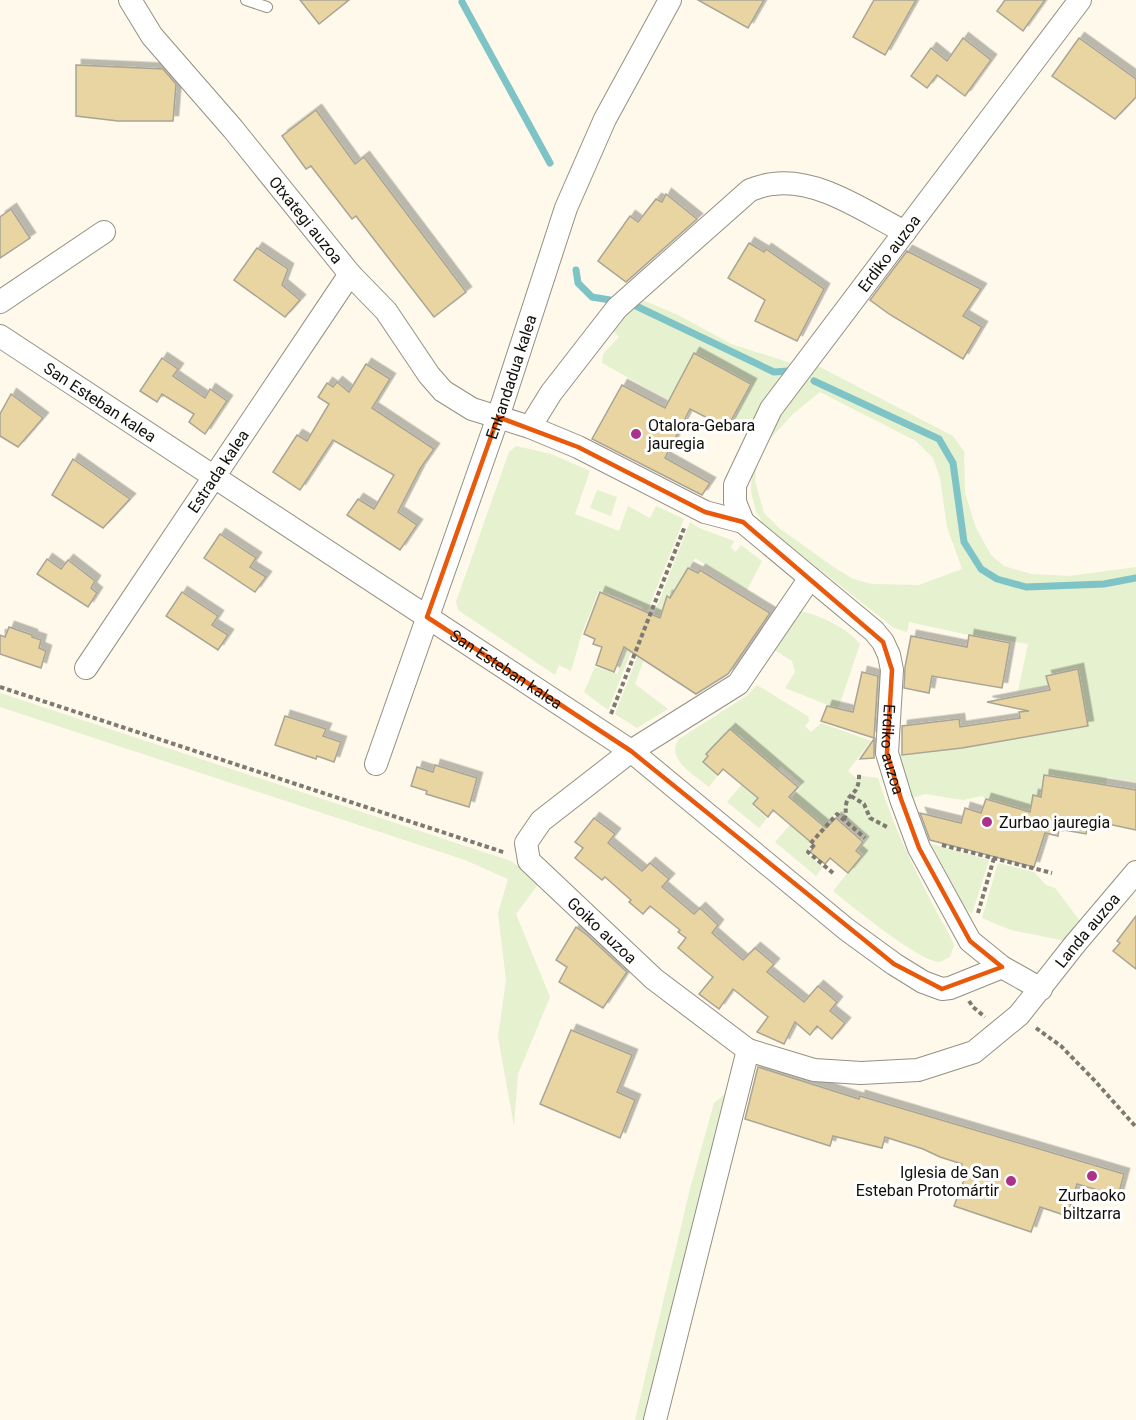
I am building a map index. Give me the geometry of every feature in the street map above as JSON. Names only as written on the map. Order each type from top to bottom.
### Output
[{"type":"street","name":"Otxategi auzoa","points":[[130,0],[152,36],[234,129],[350,274],[386,311],[429,375],[443,391],[472,409],[498,417]]},
{"type":"street","name":"Enkandadua kalea","points":[[376,764],[498,417],[566,208],[605,119],[670,0]]},
{"type":"street","name":"Erdiko auzoa","points":[[743,522],[735,502],[735,485],[771,409],[1080,0]]},
{"type":"street","points":[[530,427],[551,393],[618,308],[750,190],[773,183],[801,185],[831,194],[904,232]]},
{"type":"street","points":[[0,302],[104,232]]},
{"type":"street","name":"Estrada kalea","points":[[86,668],[350,274]]},
{"type":"street","name":"San Esteban kalea","points":[[0,336],[214,479],[631,751],[846,930],[894,964],[935,987],[950,988],[1002,967]]},
{"type":"street","name":"Erdiko auzoa","points":[[498,417],[530,427],[578,447],[705,512],[743,522],[874,632],[883,642],[892,670],[887,753],[919,848],[970,940],[1002,967],[1041,988]]},
{"type":"street","points":[[530,861],[526,843],[541,821],[631,751],[738,684],[810,578]]},
{"type":"street","name":"Goiko auzoa","points":[[530,861],[654,979],[748,1050],[814,1070],[861,1074],[918,1070],[974,1052],[1019,1015],[1041,988]]},
{"type":"street","name":"Landa auzoa","points":[[1041,988],[1074,944],[1136,872]]},
{"type":"street","points":[[655,1420],[748,1050]]},
{"type":"lane","points":[[246,0],[267,7]]},
{"type":"path","points":[[611,715],[688,519]]},
{"type":"path","points":[[0,687],[530,861]]},
{"type":"path","points":[[844,820],[846,805],[858,789],[859,772]]},
{"type":"path","points":[[851,796],[864,804],[870,818],[888,827]]},
{"type":"path","points":[[833,873],[808,852],[813,846],[810,844],[837,814],[865,838]]},
{"type":"path","points":[[932,842],[1052,873]]},
{"type":"path","points":[[970,940],[994,858]]},
{"type":"path","points":[[960,984],[973,1007],[999,1032]]},
{"type":"path","points":[[1019,1015],[1061,1046],[1136,1127]]},
{"type":"highlighted area","points":[[498,417],[578,447],[705,512],[743,522],[883,642],[892,670],[887,753],[901,799],[919,848],[970,941],[1002,967],[942,989],[894,964],[631,751],[427,617]]},
{"type":"green space","points":[[638,298],[680,316],[731,344],[794,364],[744,435],[729,429],[751,384],[694,353],[678,382],[683,408],[602,363],[603,354],[619,337],[609,327]]},
{"type":"green space","points":[[814,364],[953,436],[964,451],[965,493],[976,528],[991,555],[1004,566],[1031,574],[1069,576],[1136,567],[1136,782],[1107,777],[1106,785],[1045,775],[1041,797],[1033,795],[1027,826],[1012,807],[982,796],[963,800],[925,794],[913,798],[897,755],[962,748],[1088,726],[1078,670],[1047,676],[1049,686],[1018,691],[1028,644],[969,635],[909,622],[907,632],[894,628],[766,527],[756,512],[751,491],[752,468],[777,421]],"holes":[[[820,392],[916,441],[933,458],[940,478],[947,527],[962,569],[919,585],[872,584],[853,579],[779,528],[764,513],[755,481],[757,460],[767,442],[794,413]]]},
{"type":"green space","points":[[516,446],[551,454],[590,471],[575,514],[619,531],[628,506],[650,518],[656,506],[684,519],[608,710],[584,692],[595,667],[617,674],[643,607],[599,590],[582,633],[571,671],[559,665],[555,675],[458,610],[456,602],[509,452]]},
{"type":"green space","points":[[597,490],[617,497],[611,516],[590,508]]},
{"type":"green space","points":[[690,522],[699,528],[734,541],[731,548],[736,552],[741,545],[762,561],[747,590],[695,558],[670,598],[667,597],[635,684],[668,709],[637,728],[615,714]]},
{"type":"green space","points":[[799,611],[832,623],[849,633],[860,644],[838,709],[785,688],[795,672],[792,661],[771,648]]},
{"type":"green space","points":[[757,685],[809,717],[810,720],[805,726],[811,732],[821,723],[871,741],[848,771],[856,778],[863,776],[878,778],[902,841],[953,942],[950,957],[940,962],[917,953],[833,891],[863,854],[858,849],[868,837],[836,812],[809,844],[811,846],[806,853],[823,867],[816,876],[775,842],[803,810],[791,799],[803,785],[781,766],[756,795],[758,798],[752,805],[767,818],[759,828],[727,802],[755,769],[757,752],[740,735],[738,736],[729,729],[706,754],[708,756],[703,763],[718,775],[709,787],[689,772],[678,760],[676,747],[679,739],[748,695]]},
{"type":"green space","points":[[0,693],[511,861],[540,882],[516,914],[550,997],[518,1074],[514,1126],[498,1037],[506,980],[498,913],[508,879],[465,860],[0,707]]},
{"type":"green space","points":[[931,844],[989,860],[972,914],[966,909]]},
{"type":"green space","points":[[998,863],[1034,872],[1046,885],[1055,888],[1080,921],[1066,941],[1011,930],[982,918]]},
{"type":"green space","points":[[725,1094],[714,1158],[647,1420],[635,1420],[690,1189],[714,1103]]},
{"type":"building","points":[[300,0],[349,0],[319,24]]},
{"type":"building","points":[[698,0],[764,0],[748,28]]},
{"type":"building","points":[[874,0],[916,0],[885,55],[853,37]]},
{"type":"building","points":[[1005,0],[1045,0],[1023,31],[997,11]]},
{"type":"building","points":[[963,38],[991,60],[965,96],[937,75],[927,88],[911,76],[931,48],[947,61]]},
{"type":"building","points":[[1079,38],[1136,79],[1136,97],[1115,119],[1052,76]]},
{"type":"building","points":[[76,65],[163,69],[176,84],[173,121],[118,121],[76,116]]},
{"type":"building","points":[[316,110],[355,164],[364,157],[466,292],[434,317],[356,216],[352,219],[311,166],[306,169],[282,136]]},
{"type":"building","points":[[666,194],[697,219],[626,282],[598,261],[630,216],[638,222],[656,199],[662,202]]},
{"type":"building","points":[[11,209],[30,238],[0,258],[0,217]]},
{"type":"building","points":[[749,243],[764,252],[766,249],[824,289],[797,341],[755,321],[765,300],[728,278]]},
{"type":"building","points":[[257,248],[288,269],[282,285],[300,300],[285,317],[234,280]]},
{"type":"building","points":[[907,251],[981,289],[963,316],[982,327],[963,359],[870,300]]},
{"type":"building","points":[[694,353],[751,384],[727,428],[690,409],[665,458],[710,483],[702,495],[592,439],[622,385],[665,408]]},
{"type":"building","points":[[162,358],[178,369],[173,376],[205,398],[210,389],[227,401],[205,434],[189,422],[194,414],[162,394],[157,402],[140,391]]},
{"type":"building","points":[[366,364],[390,379],[372,408],[434,449],[420,469],[398,512],[417,525],[400,550],[347,515],[358,499],[374,509],[394,475],[333,440],[300,490],[273,472],[297,435],[307,441],[329,404],[318,397],[327,383],[333,387],[337,382],[349,392]]},
{"type":"building","points":[[11,394],[43,418],[18,447],[0,436],[0,414]]},
{"type":"building","points":[[73,459],[130,499],[103,528],[52,495]]},
{"type":"building","points":[[220,534],[256,558],[250,567],[266,577],[255,592],[204,558]]},
{"type":"building","points":[[47,559],[61,569],[68,560],[95,581],[91,588],[97,593],[88,607],[37,574]]},
{"type":"building","points":[[688,568],[698,573],[700,570],[770,613],[728,674],[696,694],[624,647],[614,672],[596,665],[602,647],[593,644],[595,639],[584,634],[600,592],[660,618],[667,596],[670,598]]},
{"type":"building","points":[[182,592],[218,616],[212,625],[228,635],[218,650],[166,616]]},
{"type":"building","points":[[9,627],[41,640],[39,648],[46,651],[41,668],[0,654],[0,635],[5,637]]},
{"type":"building","points":[[969,635],[1010,643],[1002,688],[932,676],[929,693],[904,688],[905,667],[911,636],[967,647]]},
{"type":"building","points":[[1078,669],[1088,726],[962,748],[902,755],[902,726],[959,719],[960,727],[1020,718],[1019,712],[1029,711],[987,702],[1050,690],[1046,676]]},
{"type":"building","points":[[862,672],[878,676],[874,738],[821,721],[827,706],[853,712]]},
{"type":"building","points":[[285,716],[326,729],[323,736],[341,742],[334,762],[317,756],[316,759],[275,745]]},
{"type":"building","points":[[730,729],[798,787],[789,797],[826,828],[836,818],[863,842],[856,851],[862,856],[848,873],[830,858],[825,864],[810,852],[815,846],[773,810],[768,817],[753,804],[758,798],[723,769],[718,775],[703,762],[708,756],[706,754]]},
{"type":"building","points":[[874,739],[874,758],[860,759]]},
{"type":"building","points":[[435,765],[477,778],[469,807],[426,794],[427,791],[411,786],[417,767],[433,772]]},
{"type":"building","name":"Zurbao jauregia","points":[[1044,775],[1136,790],[1136,830],[1089,820],[1086,834],[1059,829],[1058,836],[1045,833],[1034,867],[930,840],[920,813],[961,823],[965,808],[981,813],[986,799],[1030,812],[1033,795],[1041,797]]},
{"type":"building","points":[[594,818],[615,834],[608,843],[642,871],[650,863],[669,879],[662,887],[694,914],[700,908],[718,925],[712,933],[743,960],[755,948],[774,964],[767,972],[804,1002],[818,986],[837,1002],[830,1011],[845,1023],[832,1039],[817,1026],[810,1035],[795,1022],[784,1044],[757,1032],[768,1017],[733,989],[719,1009],[699,994],[713,977],[678,948],[686,938],[678,932],[680,930],[650,906],[643,914],[605,877],[602,880],[575,858],[583,848],[575,842]]},
{"type":"building","points":[[1136,916],[1136,969],[1113,951],[1120,943],[1117,941]]},
{"type":"building","points":[[576,927],[627,972],[603,1008],[559,982],[567,967],[556,960]]},
{"type":"building","points":[[571,1030],[632,1055],[617,1092],[635,1100],[620,1138],[540,1104]]},
{"type":"building","points":[[758,1067],[859,1099],[860,1096],[1124,1174],[1118,1196],[1077,1184],[1067,1216],[1040,1207],[1031,1232],[954,1206],[964,1180],[959,1174],[962,1164],[885,1137],[882,1148],[833,1136],[830,1146],[745,1119]]},
{"type":"waterway","points":[[462,2],[550,163]]},
{"type":"waterway","points":[[576,270],[578,283],[592,297],[610,300]]},
{"type":"waterway","points":[[636,306],[774,372],[788,371]]},
{"type":"waterway","points":[[814,381],[939,439],[953,463],[964,542],[981,569],[997,579],[1026,587],[1104,584],[1136,578]]},
{"type":"place","name":"Otalora-Gebara jauregia","points":[[636,434]]},
{"type":"place","name":"Zurbao jauregia","points":[[987,822]]},
{"type":"place","name":"Zurbaoko biltzarra","points":[[1092,1176]]},
{"type":"place","name":"Iglesia de San Esteban Protomártir","points":[[1011,1181]]}]
